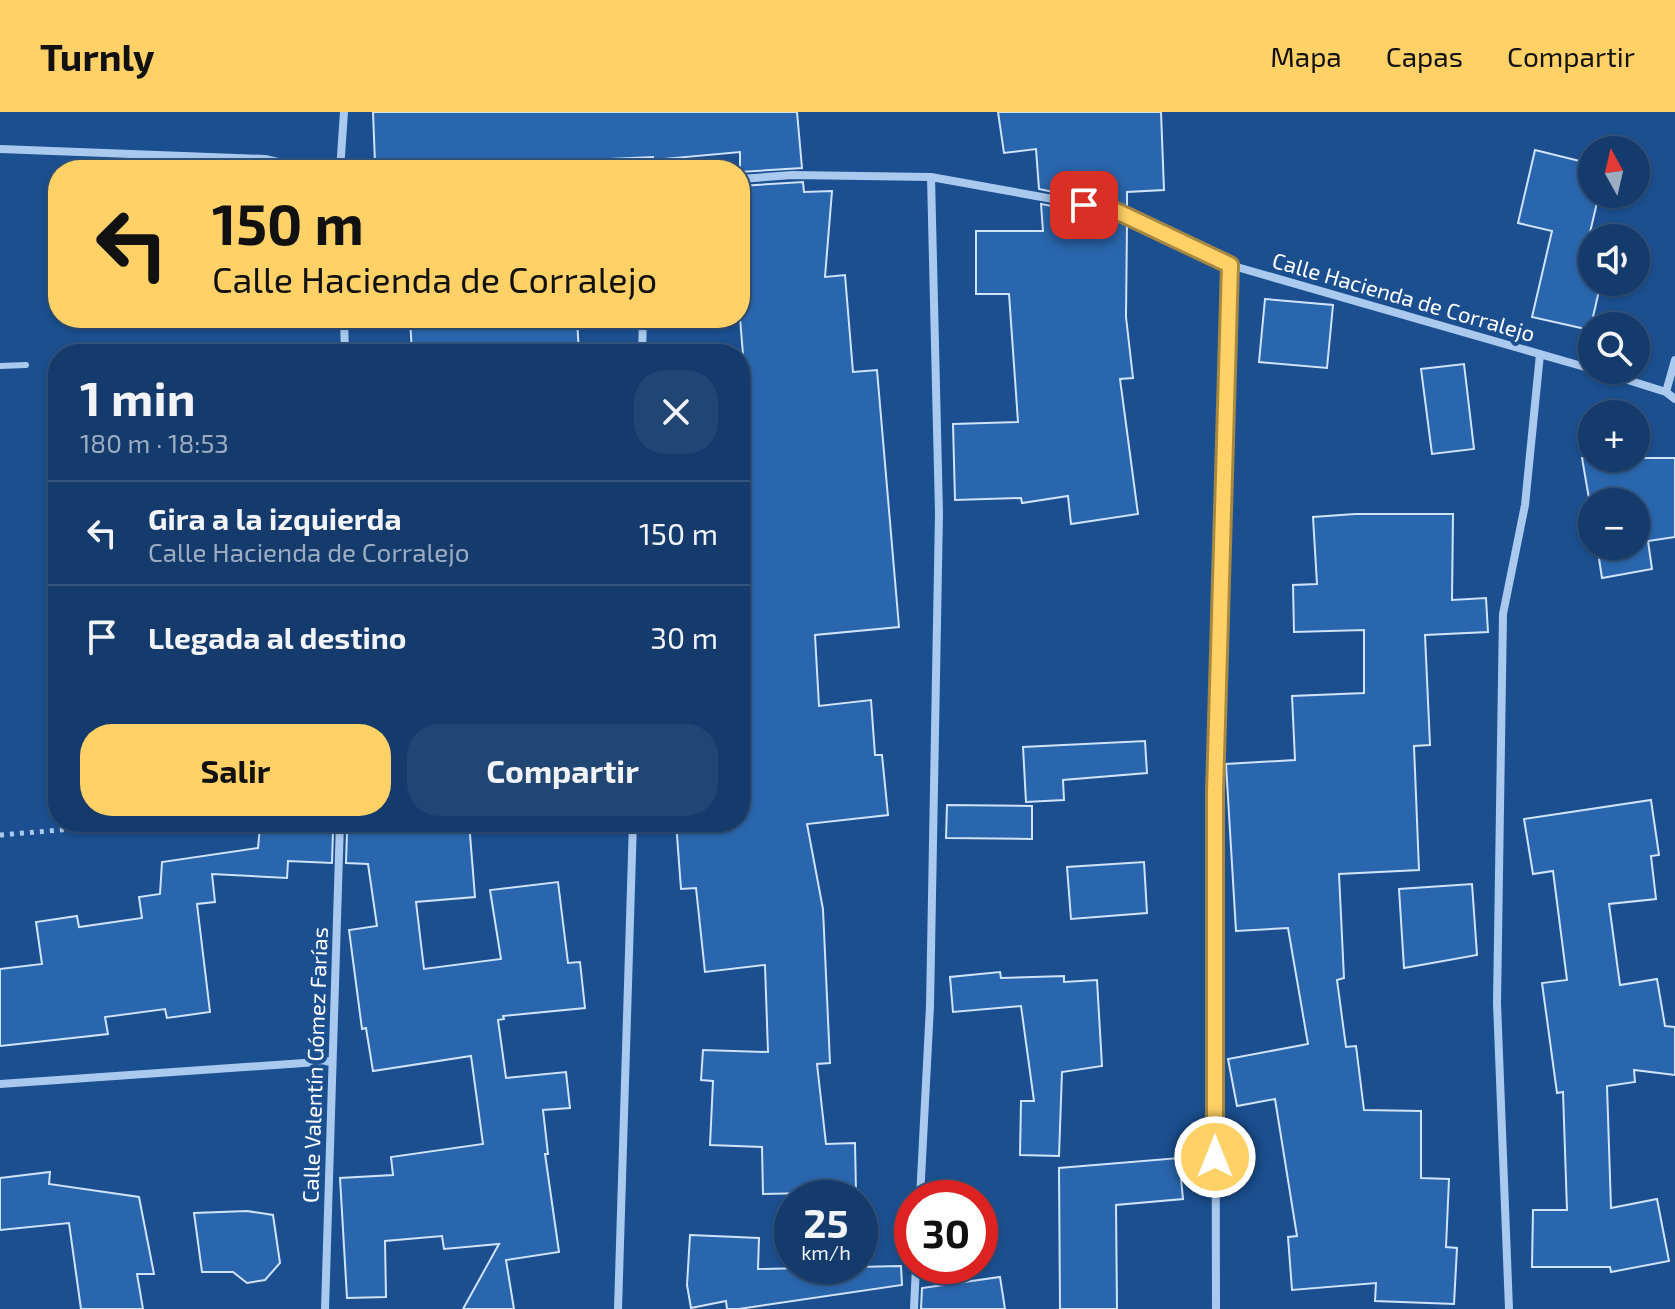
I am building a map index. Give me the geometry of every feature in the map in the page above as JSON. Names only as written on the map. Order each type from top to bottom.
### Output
[{"type":"street","points":[[341,160],[344,112]]},
{"type":"street","points":[[0,149],[269,160]]},
{"type":"street","name":"Calle Hacienda de Corralejo","points":[[750,178],[792,175],[931,177],[1114,210],[1230,265],[1578,365]]},
{"type":"street","points":[[921,1180],[930,1006],[939,513],[931,177]]},
{"type":"street","points":[[1216,1309],[1215,792],[1230,265]]},
{"type":"street","points":[[1509,1309],[1497,1003],[1503,614],[1525,505],[1540,354]]},
{"type":"street","points":[[1666,392],[1675,360]]},
{"type":"street","name":"Calle Hacienda de Corralejo","points":[[1641,384],[1666,392],[1675,399]]},
{"type":"street","name":"Calle Valentín Gómez Farías","points":[[325,1309],[340,832]]},
{"type":"street","points":[[618,1309],[633,832]]},
{"type":"street","points":[[0,1084],[332,1061]]},
{"type":"street","points":[[914,1309],[915,1284]]},
{"type":"lane","points":[[0,366],[26,365]]},
{"type":"path","points":[[0,835],[48,831]]},
{"type":"building","points":[[373,112],[797,112],[802,168],[750,171],[750,160],[740,160],[740,152],[653,160],[653,157],[375,160]]},
{"type":"building","points":[[998,112],[1161,112],[1164,190],[1127,192],[1127,208],[1039,189],[1036,149],[1004,153]]},
{"type":"building","points":[[1535,150],[1578,161],[1578,208],[1596,208],[1592,224],[1578,224],[1578,296],[1598,296],[1594,312],[1578,312],[1578,327],[1532,317],[1552,231],[1518,223]]},
{"type":"building","points":[[803,182],[804,192],[832,191],[825,277],[845,275],[853,372],[877,370],[899,627],[815,635],[819,706],[871,700],[875,755],[882,755],[888,815],[807,824],[823,909],[830,1063],[817,1064],[826,1144],[855,1143],[856,1180],[774,1180],[774,1194],[763,1194],[762,1147],[710,1145],[713,1081],[701,1080],[703,1050],[768,1052],[765,965],[705,972],[696,888],[681,889],[677,832],[750,832],[750,344],[742,344],[741,328],[750,328],[750,185]]},
{"type":"building","points":[[1041,204],[1112,217],[1127,224],[1126,317],[1133,378],[1120,379],[1138,514],[1071,524],[1068,496],[1022,503],[1021,498],[955,500],[953,424],[1018,422],[1009,294],[976,294],[976,231],[1043,231]]},
{"type":"building","points":[[1265,299],[1333,305],[1327,368],[1259,362]]},
{"type":"building","points":[[411,328],[578,328],[578,344],[411,344]]},
{"type":"building","points":[[1464,364],[1474,449],[1432,454],[1421,369]]},
{"type":"building","points":[[1650,458],[1675,458],[1675,537],[1650,541],[1650,488],[1587,488],[1584,472],[1650,472]]},
{"type":"building","points":[[1453,514],[1452,600],[1486,598],[1488,632],[1425,635],[1430,745],[1414,746],[1419,870],[1339,874],[1344,978],[1337,980],[1346,1047],[1356,1046],[1364,1110],[1421,1111],[1421,1178],[1449,1179],[1446,1247],[1457,1248],[1454,1304],[1375,1301],[1376,1283],[1292,1290],[1288,1237],[1297,1236],[1275,1099],[1237,1106],[1228,1059],[1308,1044],[1288,928],[1236,931],[1226,764],[1295,760],[1292,696],[1364,693],[1364,630],[1294,632],[1293,585],[1317,584],[1313,517]]},
{"type":"building","points":[[1650,555],[1652,569],[1602,578],[1599,560],[1650,560]]},
{"type":"building","points":[[1145,741],[1147,773],[1063,780],[1064,800],[1026,802],[1023,747]]},
{"type":"building","points":[[1651,800],[1659,855],[1651,856],[1656,899],[1609,904],[1620,985],[1657,979],[1665,1026],[1675,1027],[1675,1075],[1634,1070],[1635,1082],[1607,1086],[1611,1208],[1657,1199],[1669,1261],[1611,1272],[1610,1267],[1532,1267],[1533,1210],[1567,1210],[1563,1092],[1557,1093],[1542,983],[1567,980],[1553,871],[1533,874],[1524,819]]},
{"type":"building","points":[[947,805],[1032,806],[1032,839],[946,838]]},
{"type":"building","points":[[259,832],[333,832],[332,863],[288,861],[287,878],[212,874],[215,902],[197,904],[210,1012],[167,1018],[165,1009],[105,1017],[108,1034],[0,1046],[0,969],[42,964],[36,922],[77,916],[79,927],[142,918],[139,897],[160,894],[162,862],[258,848]]},
{"type":"building","points":[[347,832],[470,832],[475,897],[416,902],[424,969],[501,959],[490,890],[558,882],[568,963],[580,962],[585,1008],[503,1016],[504,1019],[498,1020],[506,1078],[566,1072],[570,1108],[543,1110],[548,1154],[545,1154],[559,1252],[506,1260],[514,1309],[463,1309],[499,1244],[444,1249],[442,1236],[385,1241],[386,1297],[347,1298],[340,1178],[393,1175],[391,1157],[483,1144],[471,1056],[373,1071],[366,1028],[362,1029],[349,930],[377,926],[368,864],[346,863]]},
{"type":"building","points":[[1144,862],[1147,913],[1071,919],[1067,867]]},
{"type":"building","points":[[1472,884],[1477,955],[1404,968],[1399,889]]},
{"type":"building","points":[[1000,972],[1001,978],[1064,976],[1064,982],[1097,980],[1102,1066],[1062,1072],[1059,1156],[1020,1155],[1021,1101],[1034,1101],[1021,1006],[953,1012],[950,977]]},
{"type":"building","points":[[1179,1158],[1183,1199],[1116,1205],[1117,1309],[1060,1309],[1059,1168]]},
{"type":"building","points":[[50,1172],[49,1184],[139,1197],[154,1274],[137,1274],[143,1309],[81,1309],[69,1223],[0,1230],[0,1178]]},
{"type":"building","points":[[247,1211],[273,1215],[280,1263],[265,1280],[247,1283],[233,1272],[202,1272],[194,1213]]},
{"type":"building","points":[[690,1235],[759,1238],[758,1269],[774,1269],[774,1284],[878,1284],[878,1266],[894,1266],[894,1284],[902,1285],[727,1309],[726,1301],[691,1308],[687,1285]]},
{"type":"building","points":[[998,1277],[1005,1309],[921,1309],[922,1288],[950,1284],[998,1284]]},
{"type":"route","points":[[1084,205],[1114,210],[1230,265],[1215,792],[1215,1157]]}]
